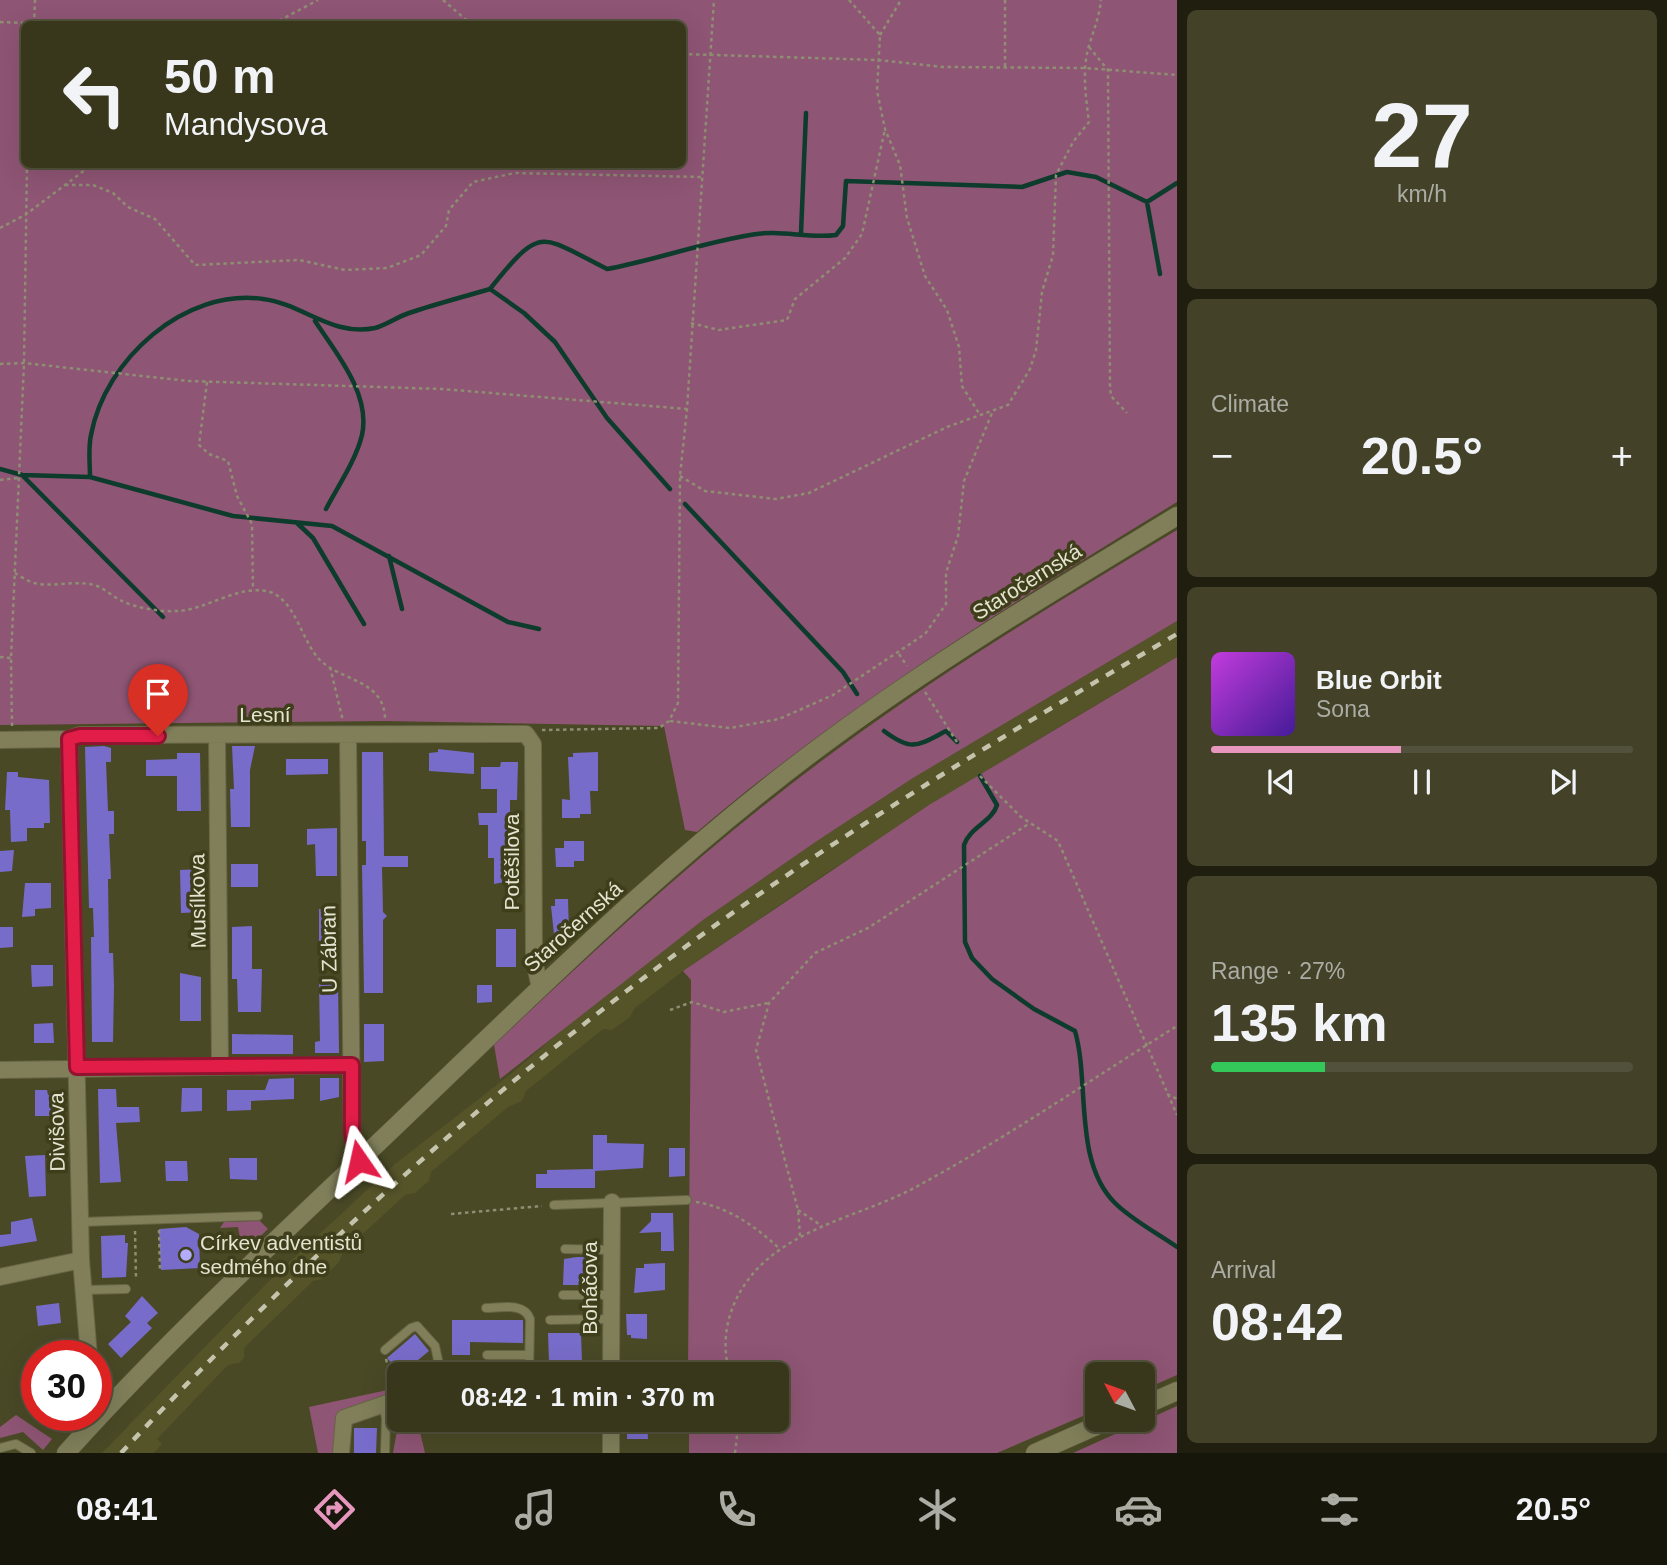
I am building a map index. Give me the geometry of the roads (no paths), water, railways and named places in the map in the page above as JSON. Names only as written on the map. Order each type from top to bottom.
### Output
[{"type":"main road","name":"Staročernská","points":[[66,1453],[182,1332],[540,988],[739,811],[831,738],[917,680],[1177,516]]},
{"type":"main road","points":[[1155,1401],[1177,1391]]},
{"type":"main road","points":[[1035,1453],[1085,1431]]},
{"type":"street","name":"Lesní","points":[[6,740],[69,739],[80,736],[217,736],[346,729],[529,736]]},
{"type":"street","name":"U Zábran","points":[[346,729],[352,1134],[359,1161]]},
{"type":"street","name":"Musílkova","points":[[217,736],[220,1067]]},
{"type":"street","name":"Potěšilova","points":[[529,736],[533,744],[534,960],[540,988]]},
{"type":"street","name":"Divišova","points":[[69,739],[81,1260],[88,1340]]},
{"type":"street","points":[[0,1070],[352,1065]]},
{"type":"street","name":"Boháčova","points":[[611,1362],[612,1202]]},
{"type":"street","points":[[0,1277],[81,1260]]},
{"type":"street","points":[[341,1453],[344,1418],[387,1403]]},
{"type":"street","points":[[611,1432],[611,1453]]},
{"type":"lane","points":[[554,1205],[687,1200]]},
{"type":"lane","points":[[80,1222],[258,1216]]},
{"type":"lane","points":[[565,1249],[611,1250]]},
{"type":"lane","points":[[83,1290],[126,1289]]},
{"type":"lane","points":[[563,1295],[611,1295]]},
{"type":"lane","points":[[486,1308],[520,1308],[527,1311],[530,1319],[529,1362]]},
{"type":"lane","points":[[550,1320],[611,1320]]},
{"type":"lane","points":[[385,1350],[417,1326],[435,1346],[438,1362]]},
{"type":"lane","points":[[486,1355],[529,1356]]},
{"type":"lane","points":[[385,1453],[387,1416]]},
{"type":"lane","points":[[0,1448],[16,1444],[31,1453]]},
{"type":"waterway","points":[[801,233],[806,113]]},
{"type":"waterway","points":[[490,289],[521,254],[532,245],[542,242],[554,243],[607,269],[761,233],[836,235],[843,226],[846,181],[1022,187],[1067,172],[1096,177],[1147,202],[1177,183]]},
{"type":"waterway","points":[[1147,202],[1160,274]]},
{"type":"waterway","points":[[90,477],[91,435],[99,407],[113,380],[131,356],[153,334],[178,317],[205,305],[234,299],[263,299],[278,302],[331,324],[359,330],[375,328],[409,313],[490,289],[524,313],[555,342],[607,418],[670,489]]},
{"type":"waterway","points":[[315,321],[357,389],[363,420],[356,454],[326,509]]},
{"type":"waterway","points":[[0,469],[22,475],[90,477],[233,516],[332,526],[508,622],[539,629]]},
{"type":"waterway","points":[[22,475],[163,617]]},
{"type":"waterway","points":[[685,504],[843,672],[857,694]]},
{"type":"waterway","points":[[297,523],[313,538],[364,624]]},
{"type":"waterway","points":[[389,556],[402,609]]},
{"type":"waterway","points":[[884,731],[908,744],[921,743],[946,731],[957,742]]},
{"type":"waterway","points":[[980,776],[997,805],[991,816],[971,834],[964,845],[965,942],[972,958],[992,979],[1034,1009],[1075,1031],[1088,1144],[1093,1166],[1102,1186],[1122,1209],[1177,1247]]},
{"type":"railway","points":[[121,1453],[330,1243],[477,1112],[631,988],[824,850],[999,740],[1177,634]]},
{"type":"place","name":"Církev adventistů sedmého dne","points":[[186,1255]]}]
